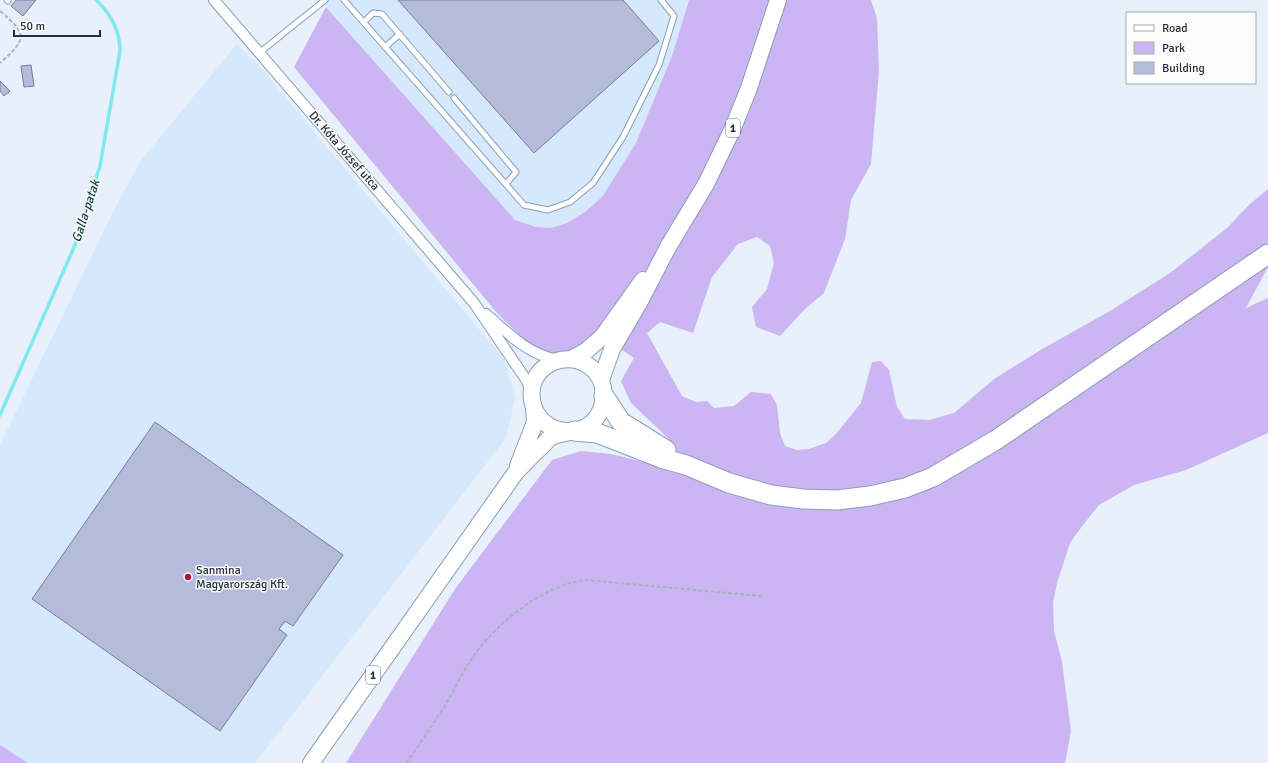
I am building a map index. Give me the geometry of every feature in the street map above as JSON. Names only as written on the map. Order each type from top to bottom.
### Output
[{"type":"highway","points":[[574,431],[597,433],[661,458],[686,465],[729,483],[771,495],[803,499],[837,500],[870,496],[905,488],[933,477],[996,440],[1268,254]]},
{"type":"highway","points":[[602,388],[621,422],[667,450],[686,465]]},
{"type":"main road","name":"1","points":[[311,763],[516,472],[551,437],[586,427],[596,419],[602,408],[602,388],[612,349],[668,247],[706,184],[733,128],[749,88],[778,0]]},
{"type":"main road","name":"1","points":[[516,472],[535,422],[533,402],[534,384],[539,373],[548,365],[586,351],[603,336],[629,297],[668,247]]},
{"type":"main road","points":[[565,360],[577,360],[588,365],[598,375],[602,388]]},
{"type":"main road","points":[[533,402],[540,419],[550,427],[561,431],[574,431]]},
{"type":"street","name":"Dr. Kóta József utca","points":[[214,0],[474,303]]},
{"type":"street","points":[[474,303],[520,344],[546,358],[565,360]]},
{"type":"street","points":[[474,303],[527,381],[533,402]]},
{"type":"lane","points":[[259,53],[325,0]]},
{"type":"lane","points":[[344,0],[524,205],[548,210],[570,202],[593,183],[623,137],[659,65],[674,16],[661,0]]},
{"type":"lane","points":[[364,22],[373,14],[382,14],[449,92]]},
{"type":"lane","points":[[385,47],[400,34]]},
{"type":"lane","points":[[454,98],[516,172],[506,184]]},
{"type":"path","points":[[0,11],[17,26],[20,33],[20,40],[13,51],[0,63]]},
{"type":"path","points":[[407,763],[474,656],[490,636],[521,608],[557,587],[576,581],[586,580],[761,596]]},
{"type":"shaded area","points":[[321,0],[689,0],[672,56],[636,143],[602,197],[585,212],[567,223],[551,228],[536,227],[515,220]]},
{"type":"shaded area","points":[[237,44],[261,68],[504,359],[515,398],[506,438],[255,763],[28,763],[0,745],[0,445],[116,206],[142,159]]},
{"type":"green space","points":[[689,0],[871,0],[877,18],[879,71],[871,164],[851,200],[845,239],[824,293],[805,309],[780,336],[756,327],[752,307],[767,289],[774,263],[770,246],[757,237],[738,244],[712,277],[693,333],[660,322],[647,333],[682,396],[696,402],[707,401],[714,408],[734,406],[751,392],[771,394],[777,405],[780,433],[785,446],[797,450],[809,449],[826,443],[836,434],[861,403],[872,362],[881,361],[889,370],[897,407],[905,419],[929,420],[954,413],[994,379],[1044,348],[1110,311],[1170,273],[1227,228],[1250,204],[1268,189],[1268,267],[1246,308],[1268,298],[1268,433],[1186,470],[1134,485],[1099,505],[1070,543],[1057,583],[1053,603],[1054,631],[1062,662],[1071,731],[1065,763],[346,763],[455,589],[552,460],[581,451],[611,454],[664,467],[672,442],[631,403],[621,381],[634,358],[603,337],[557,357],[526,342],[497,313],[294,67],[326,7],[515,220],[536,227],[551,228],[567,223],[585,212],[602,197],[636,143],[672,56]]},
{"type":"green space","points":[[0,745],[28,763],[0,763]]},
{"type":"building","points":[[16,0],[36,0],[23,16],[11,6]]},
{"type":"building","points":[[398,0],[623,0],[659,41],[534,153]]},
{"type":"building","points":[[31,65],[34,86],[24,87],[21,66]]},
{"type":"building","points":[[0,81],[10,91],[4,96],[0,91]]},
{"type":"building","name":"Sanmina Magyarország Kft.","points":[[155,422],[343,555],[293,626],[285,621],[279,629],[287,635],[220,731],[32,599]]},
{"type":"waterway","name":"Galla-patak","points":[[0,415],[75,245],[100,166],[120,51],[120,43],[114,23],[96,0]]},
{"type":"place","name":"Sanmina Magyarország Kft.","points":[[188,577]]}]
